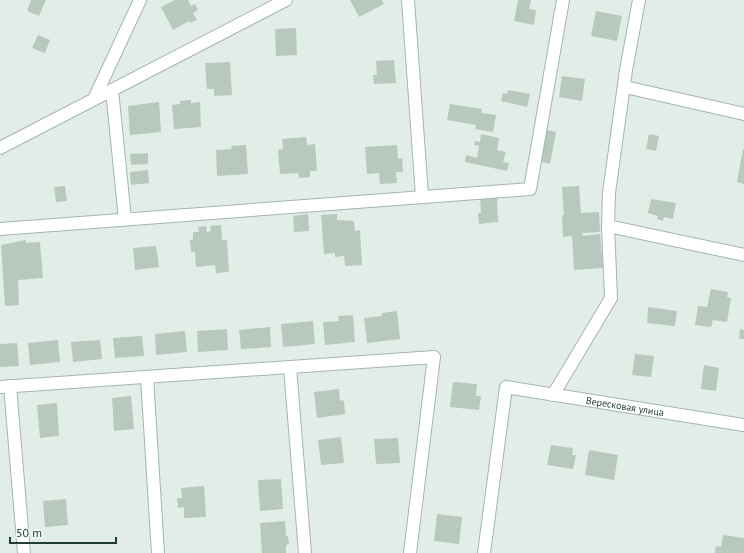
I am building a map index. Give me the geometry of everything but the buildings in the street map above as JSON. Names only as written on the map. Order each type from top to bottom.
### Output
[{"type":"street","points":[[94,99],[140,0]]},
{"type":"street","points":[[0,148],[286,0]]},
{"type":"street","points":[[408,0],[422,196]]},
{"type":"street","points":[[0,229],[530,189],[563,0]]},
{"type":"street","points":[[553,395],[611,298],[608,226],[609,192],[625,87],[626,70],[639,0]]},
{"type":"street","points":[[625,87],[744,114]]},
{"type":"street","points":[[112,90],[125,219]]},
{"type":"street","points":[[608,226],[744,255]]},
{"type":"street","points":[[24,553],[5,386],[434,357],[410,553]]},
{"type":"street","points":[[290,367],[305,553]]},
{"type":"street","points":[[147,377],[158,553]]},
{"type":"street","name":"Вересковая улица","points":[[484,553],[506,387],[744,425]]}]
